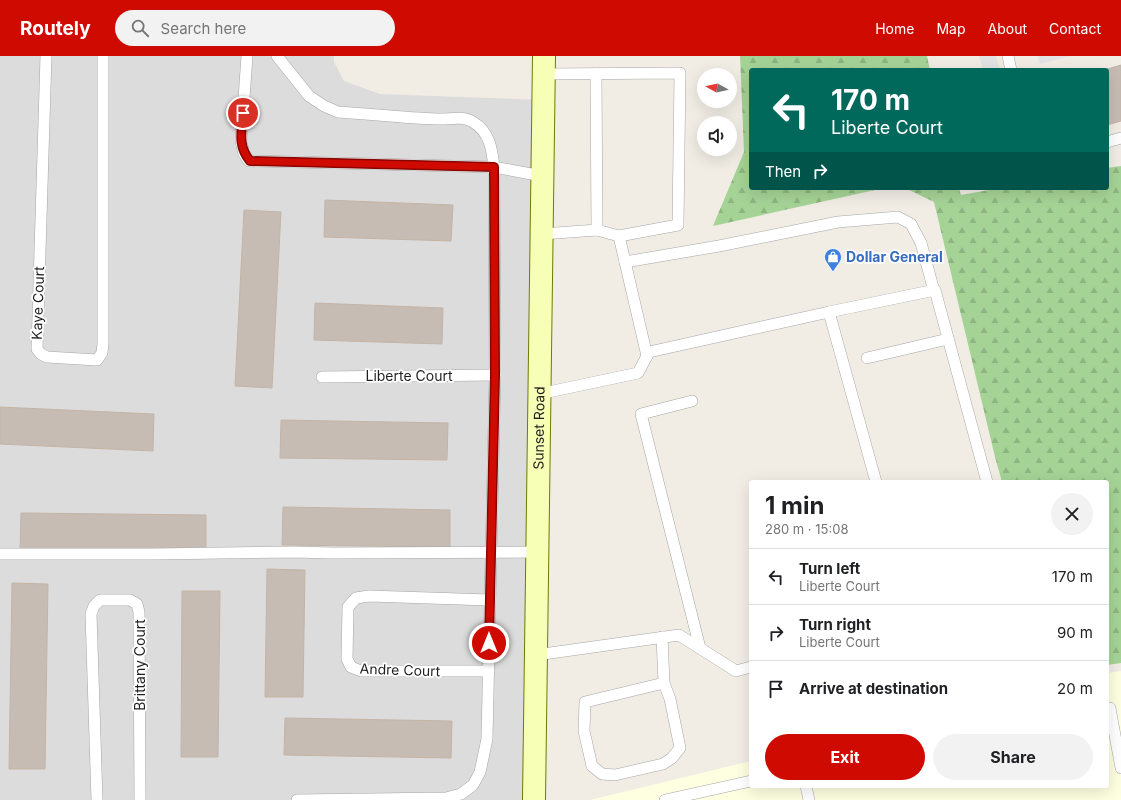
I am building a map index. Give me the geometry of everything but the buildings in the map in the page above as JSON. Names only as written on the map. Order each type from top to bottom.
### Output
[{"type":"street","name":"Sunset Road","points":[[534,800],[544,65]]},
{"type":"lane","name":"Kaye Court","points":[[46,56],[37,349],[41,354],[47,357],[98,360],[102,353],[103,343],[104,56]]},
{"type":"lane","points":[[247,56],[241,141],[244,154],[250,161],[494,167],[542,176]]},
{"type":"lane","points":[[277,56],[309,96],[324,106],[338,112],[438,119],[462,118],[473,122],[488,137],[492,146],[494,167],[495,375],[489,600],[489,671],[487,739],[480,772],[473,784],[461,794],[446,798],[297,800]]},
{"type":"lane","points":[[1008,56],[1011,68]]},
{"type":"lane","points":[[542,234],[597,230],[619,236],[678,225],[680,74],[596,74],[544,65]]},
{"type":"lane","points":[[596,74],[597,230]]},
{"type":"lane","points":[[1109,141],[1121,138]]},
{"type":"lane","points":[[625,262],[719,246],[838,222],[898,217],[911,224],[921,243],[934,291],[935,290],[986,480]]},
{"type":"lane","points":[[619,236],[647,356]]},
{"type":"lane","points":[[539,394],[638,373],[649,352],[830,312],[934,291]]},
{"type":"lane","points":[[830,312],[875,480]]},
{"type":"lane","points":[[867,358],[948,338]]},
{"type":"lane","name":"Liberte Court","points":[[322,377],[495,375]]},
{"type":"lane","points":[[692,401],[641,414],[700,648]]},
{"type":"lane","points":[[0,554],[537,552]]},
{"type":"lane","name":"Andre Court","points":[[489,600],[369,596],[356,598],[348,607],[347,659],[351,667],[361,672],[489,671]]},
{"type":"lane","name":"Brittany Court","points":[[97,800],[91,614],[94,606],[100,600],[130,600],[137,604],[139,612],[140,800]]},
{"type":"lane","points":[[536,655],[679,635],[736,670],[749,667]]},
{"type":"lane","points":[[662,637],[664,683],[670,699],[680,748],[672,758],[663,764],[615,775],[602,774],[592,766],[584,731],[585,702],[664,683]]},
{"type":"lane","points":[[1109,708],[1121,768]]},
{"type":"lane","points":[[665,800],[712,795],[749,782]]},
{"type":"lane","points":[[806,788],[809,800]]},
{"type":"shaded area","points":[[0,56],[334,56],[334,62],[344,81],[380,94],[544,100],[534,800],[0,800]]},
{"type":"shaded area","points":[[979,56],[996,56],[999,68],[982,68]]},
{"type":"shaded area","points":[[1037,56],[1070,56],[1040,64]]},
{"type":"shaded area","points":[[1121,671],[1121,800],[590,800],[749,761],[749,788],[1109,788],[1109,673]]},
{"type":"green space","points":[[740,56],[927,56],[930,68],[749,68],[749,190],[875,190],[713,226],[744,152]]},
{"type":"green space","points":[[1121,166],[1121,663],[1109,665],[1109,480],[1001,480],[934,202],[909,190],[960,190],[961,195],[989,190],[1109,190],[1109,168]]},
{"type":"place","name":"Dollar General","points":[[833,272]]},
{"type":"route","points":[[243,113],[241,141],[244,154],[250,161],[494,167],[495,375],[489,643]]}]
